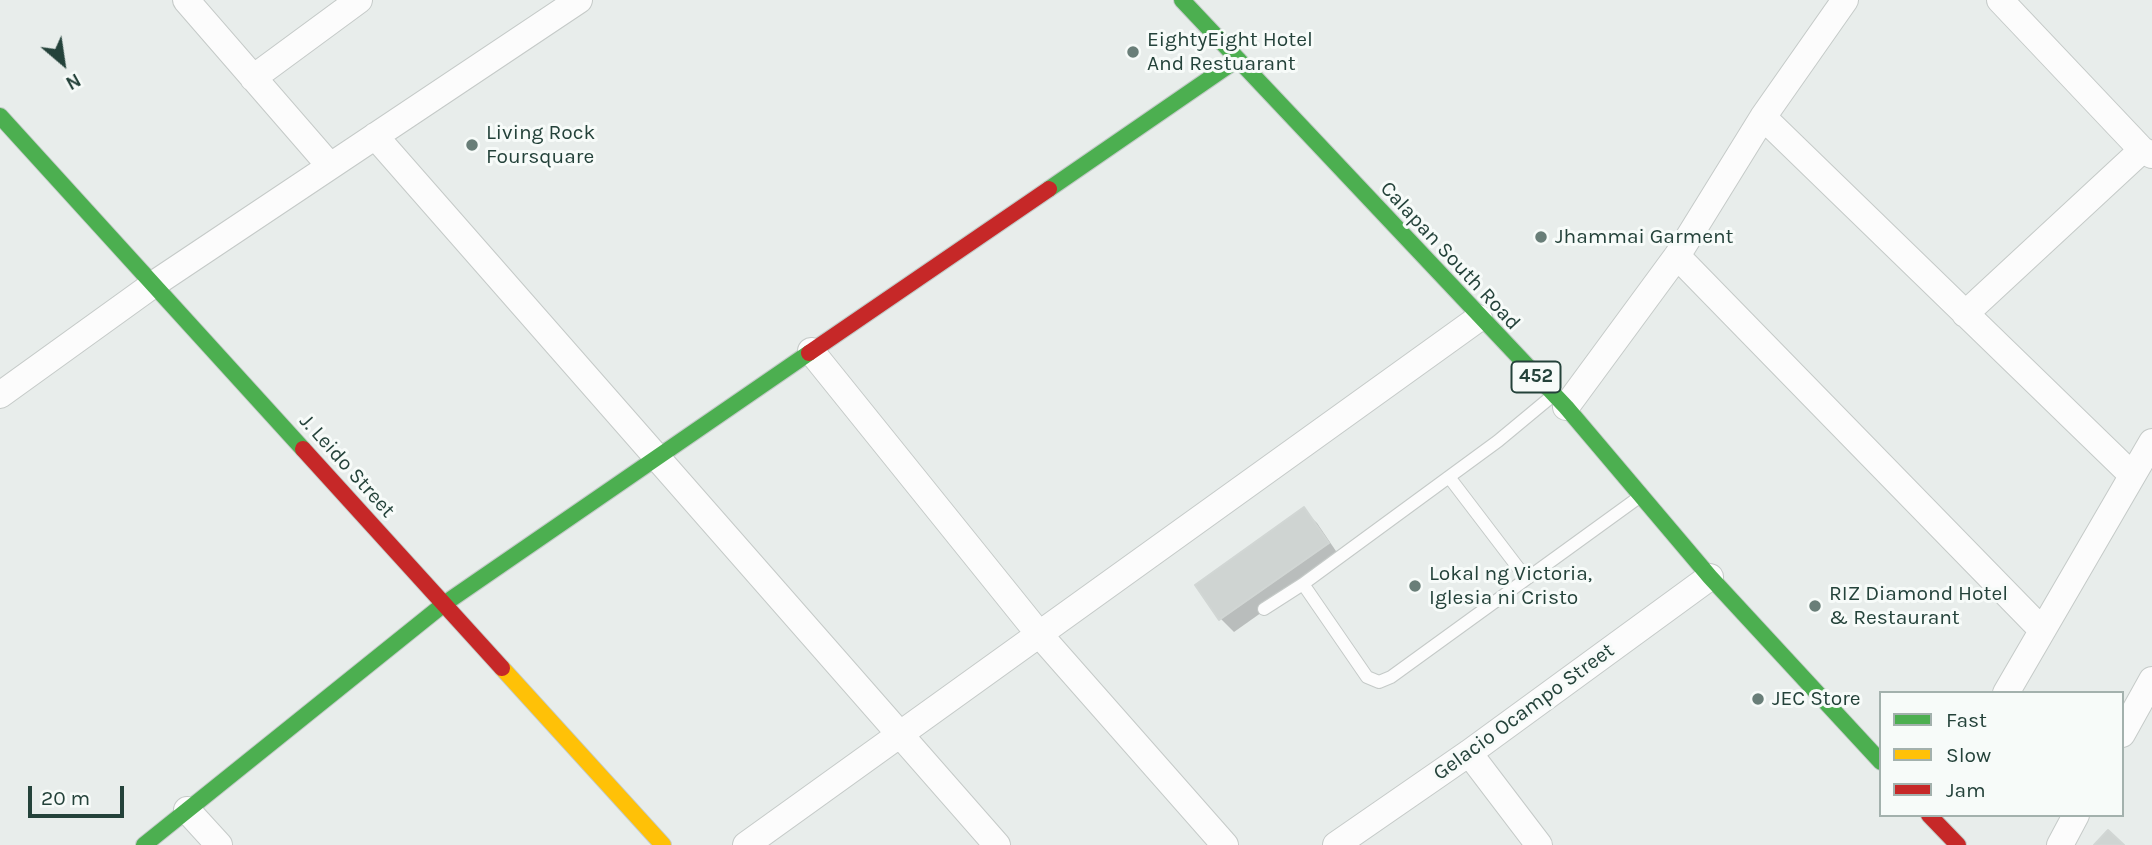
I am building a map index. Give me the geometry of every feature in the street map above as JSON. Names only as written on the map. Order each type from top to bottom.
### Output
[{"type":"main road","name":"Calapan South Road","points":[[1182,0],[1560,401],[1710,576],[1879,760]]},
{"type":"main road","points":[[144,845],[444,604],[1238,59]]},
{"type":"main road","name":"J. Leido Street","points":[[0,116],[663,845]]},
{"type":"main road","points":[[1933,817],[1958,845]]},
{"type":"street","points":[[186,0],[330,166]]},
{"type":"street","points":[[253,78],[359,0]]},
{"type":"street","points":[[0,395],[154,284],[579,0]]},
{"type":"street","points":[[1560,401],[1678,256],[1763,117],[1845,0]]},
{"type":"street","points":[[1965,314],[2147,153],[2000,0]]},
{"type":"street","points":[[1763,117],[2132,475]]},
{"type":"street","points":[[375,136],[997,845]]},
{"type":"street","points":[[1678,256],[2042,630]]},
{"type":"street","points":[[746,845],[1479,318]]},
{"type":"street","points":[[811,351],[1040,634],[1225,845]]},
{"type":"street","points":[[2007,691],[2152,442]]},
{"type":"street","name":"Gelacio Ocampo Street","points":[[1336,845],[1469,753],[1710,576]]},
{"type":"street","points":[[2124,730],[2152,680]]},
{"type":"street","points":[[1469,753],[1539,845]]},
{"type":"street","points":[[187,810],[219,845]]},
{"type":"street","points":[[2060,845],[2075,817]]},
{"type":"lane","points":[[1264,609],[1303,584],[1498,441],[1560,401]]},
{"type":"lane","points":[[1449,477],[1526,578]]},
{"type":"lane","points":[[1303,584],[1367,677],[1379,682],[1391,677],[1641,496]]},
{"type":"building","points":[[1304,507],[1329,543],[1219,620],[1195,585]]},
{"type":"building","points":[[2108,830],[2124,845],[2094,845]]},
{"type":"traffic: fast","points":[[1182,0],[1566,407],[1710,577],[1879,760]]},
{"type":"traffic: fast","points":[[1049,189],[1238,59]]},
{"type":"traffic: fast","points":[[0,116],[303,449]]},
{"type":"traffic: fast","points":[[144,845],[444,604],[809,353]]},
{"type":"traffic: slow","points":[[502,668],[663,845]]},
{"type":"traffic: jam","points":[[809,353],[1049,189]]},
{"type":"traffic: jam","points":[[303,449],[502,668]]},
{"type":"traffic: jam","points":[[1931,817],[1958,845]]},
{"type":"place","name":"EightyEight Hotel And Restuarant","points":[[1133,52]]},
{"type":"place","name":"Living Rock Foursquare","points":[[472,145]]},
{"type":"place","name":"Jhammai Garment","points":[[1541,237]]},
{"type":"place","name":"Lokal ng Victoria, Iglesia ni Cristo","points":[[1415,586]]},
{"type":"place","name":"RIZ Diamond Hotel & Restaurant","points":[[1815,606]]},
{"type":"place","name":"JEC Store","points":[[1758,699]]}]
